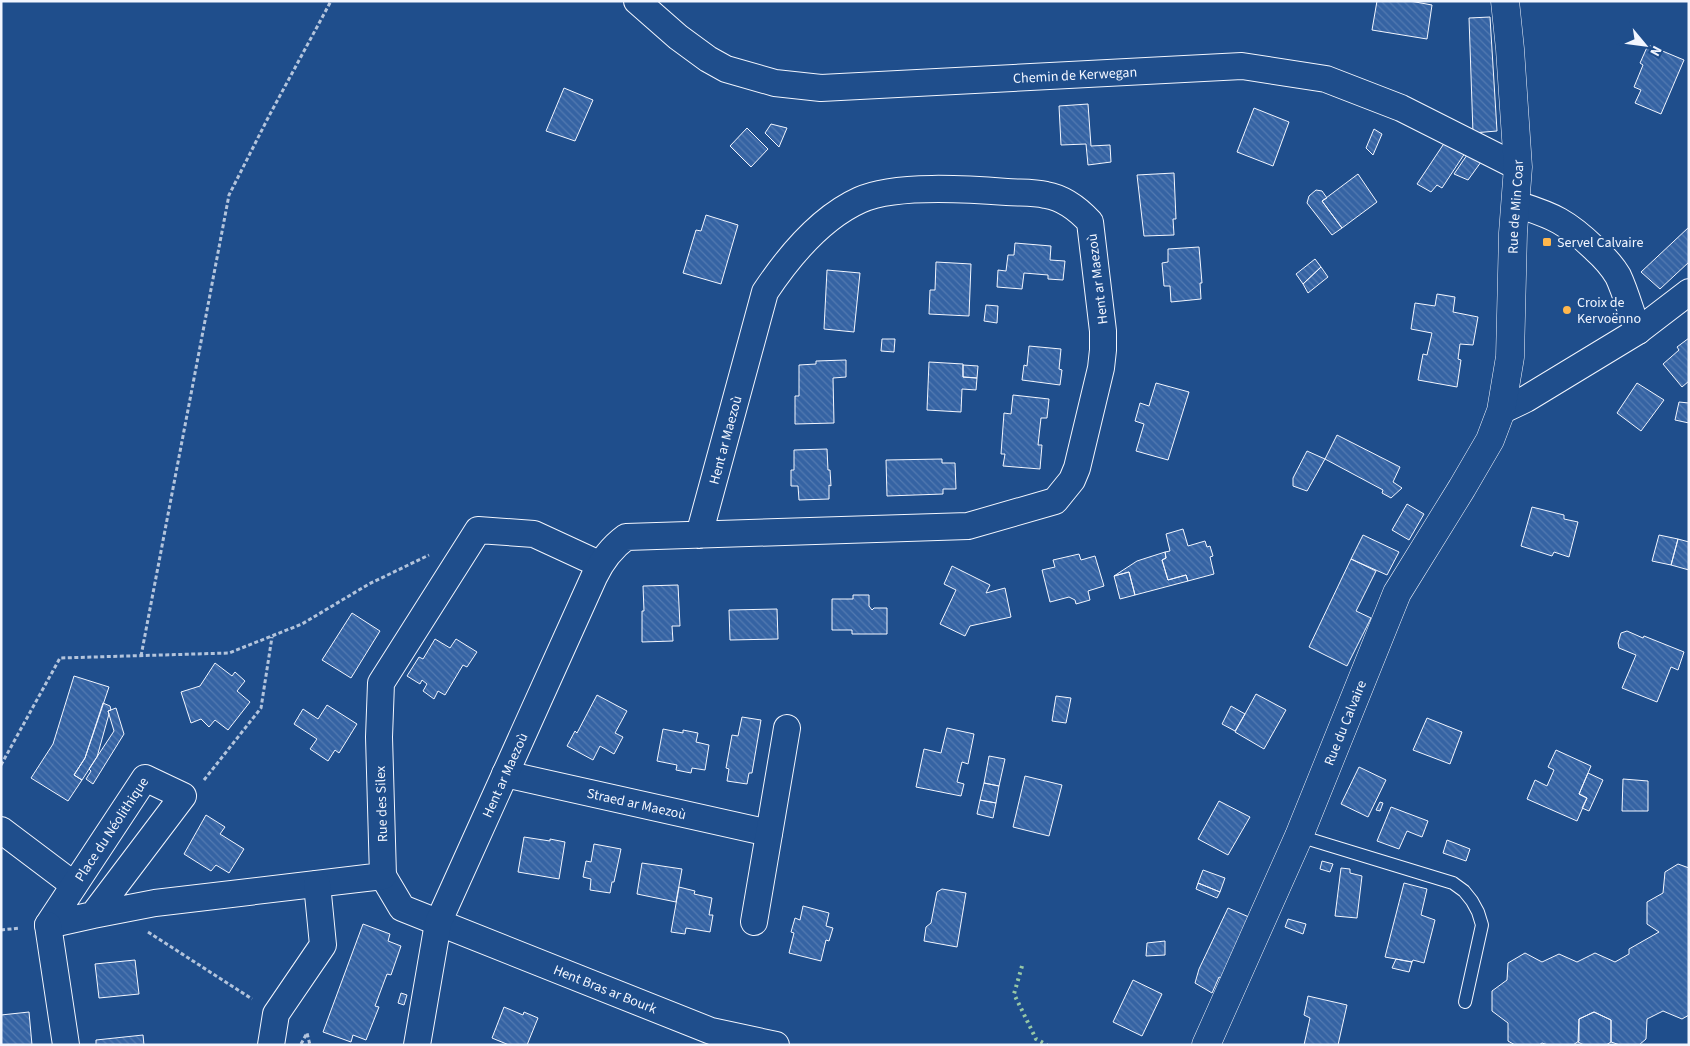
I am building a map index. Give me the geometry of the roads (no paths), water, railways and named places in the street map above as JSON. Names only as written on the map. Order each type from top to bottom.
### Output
[{"type":"street","name":"Chemin de Kerwegan","points":[[637,1],[678,37],[708,58],[726,68],[775,83],[820,88],[1242,66],[1326,79],[1401,108],[1518,167]]},
{"type":"street","name":"Rue de Min Coar","points":[[1501,411],[1510,358],[1513,233],[1518,167],[1505,1]]},
{"type":"street","name":"Hent ar Maezoù","points":[[417,1045],[438,923],[600,564],[612,548],[626,537],[699,535],[968,526],[1055,501],[1065,491],[1077,468],[1101,368],[1103,332],[1090,222],[1070,204],[1046,194],[992,191],[917,190],[889,192],[861,199],[838,212],[816,230],[790,259],[765,292],[699,535]]},
{"type":"street","points":[[1516,204],[1562,221],[1576,231],[1598,252],[1618,277],[1638,331]]},
{"type":"street","points":[[1501,411],[1638,331],[1689,292]]},
{"type":"street","name":"Rue du Calvaire","points":[[1206,1045],[1299,836],[1397,593],[1490,440],[1501,411]]},
{"type":"street","name":"Rue des Silex","points":[[383,876],[379,737],[382,683],[478,530],[534,534],[600,564]]},
{"type":"street","points":[[754,922],[787,728]]},
{"type":"street","name":"Straed ar Maezoù","points":[[505,774],[769,832]]},
{"type":"street","name":"Place du Néolithique","points":[[48,925],[145,778],[183,796],[103,913]]},
{"type":"street","points":[[1,830],[74,885]]},
{"type":"street","points":[[66,1045],[48,925],[155,902],[383,876]]},
{"type":"street","name":"Hent Bras ar Bourk","points":[[383,876],[402,908],[711,1031],[776,1045]]},
{"type":"street","points":[[271,1045],[276,1014],[323,945],[317,884]]},
{"type":"lane","points":[[1299,836],[1454,883],[1464,891],[1478,912],[1482,925],[1465,1002]]},
{"type":"place","name":"Servel Calvaire","points":[[1547,242]]},
{"type":"place","name":"Croix de Kervoënno","points":[[1567,310]]}]
